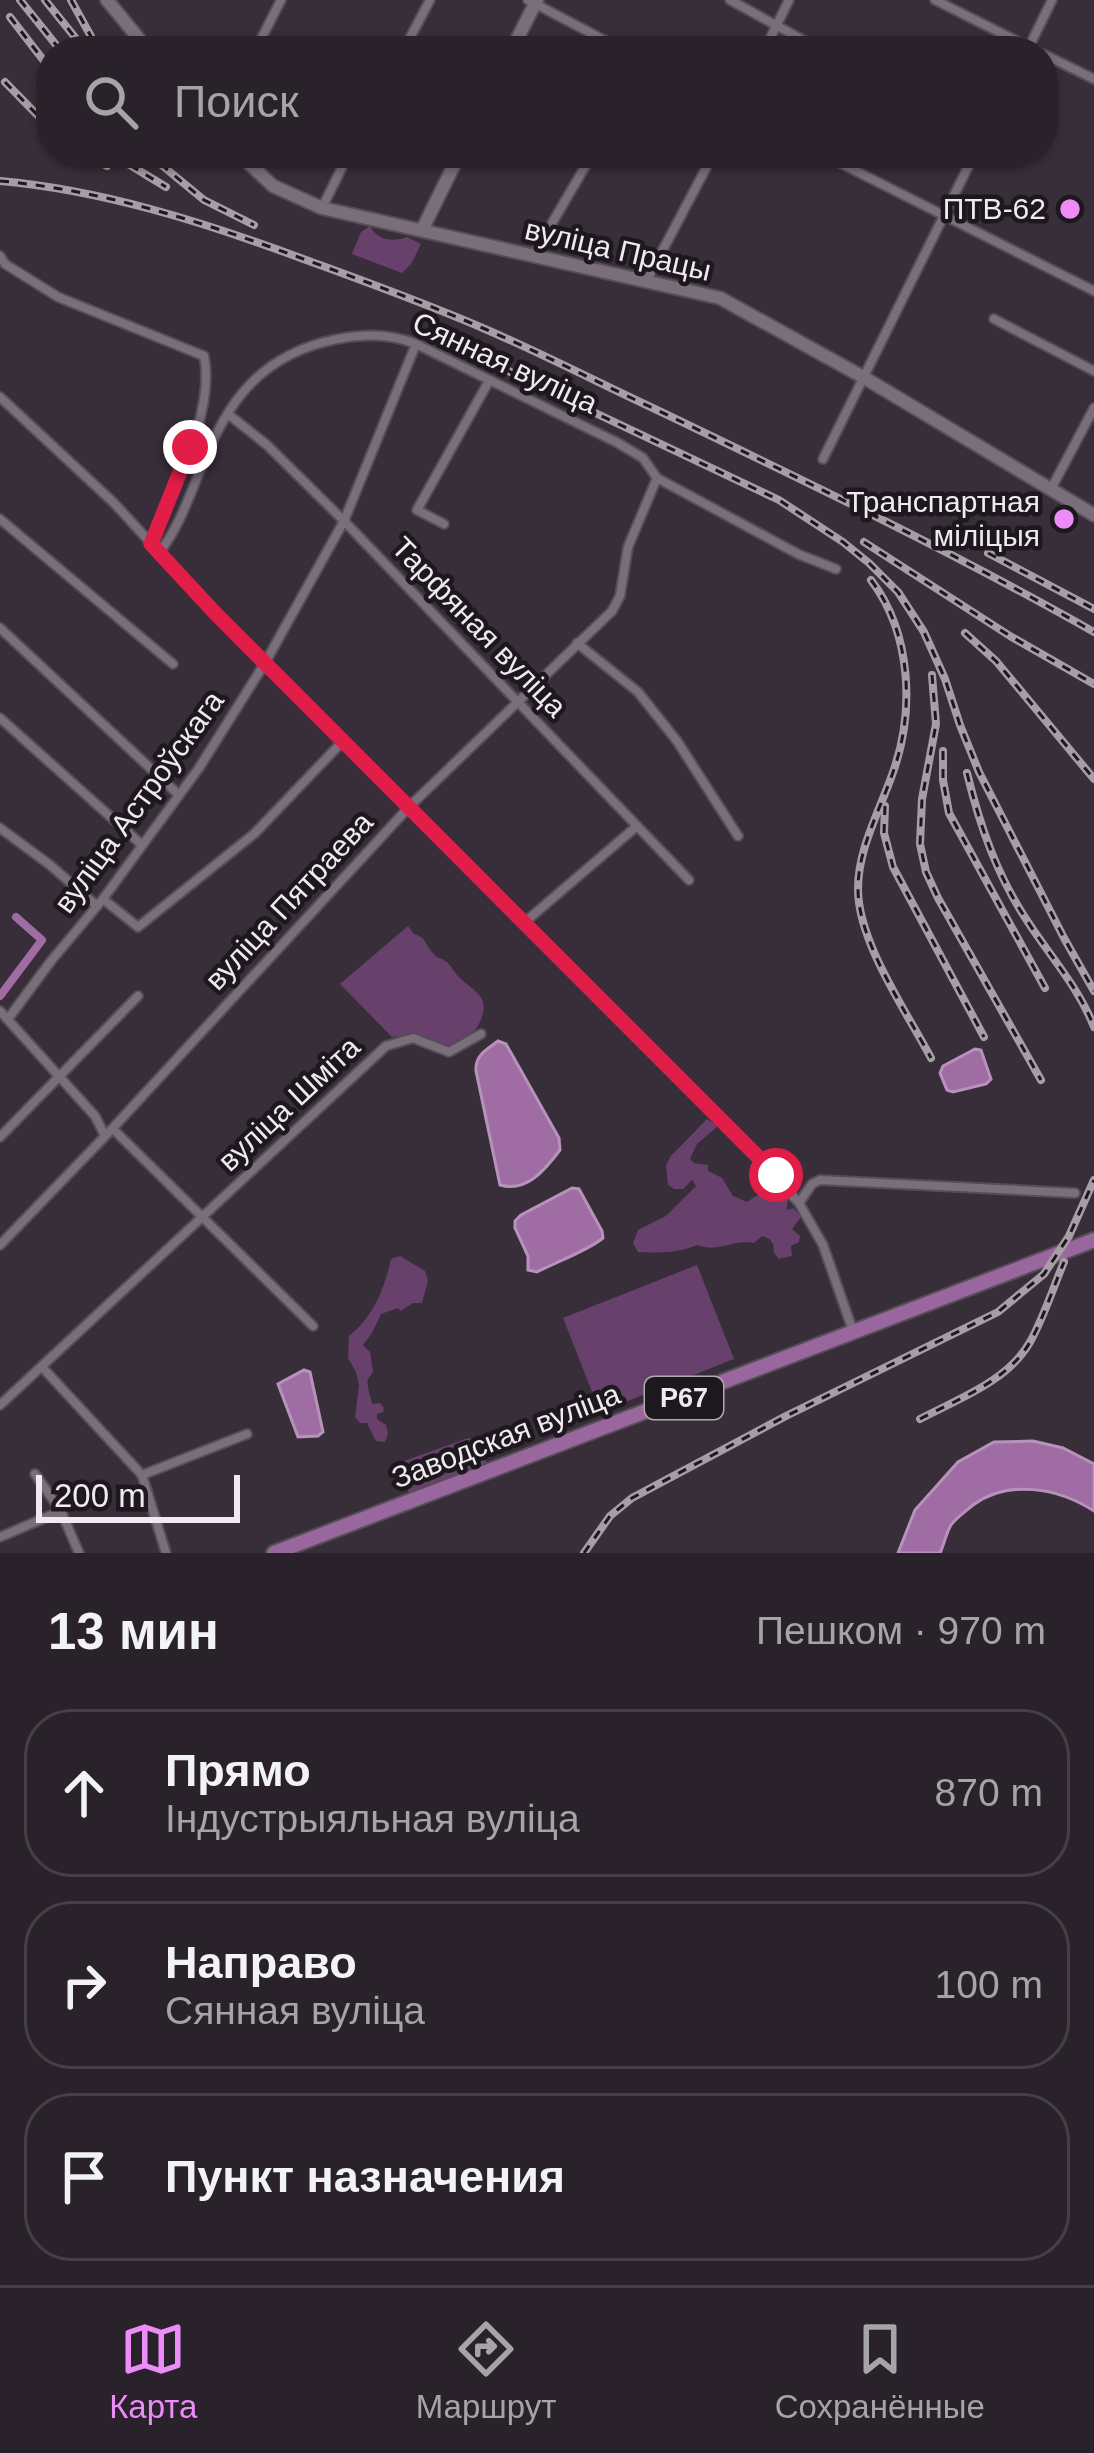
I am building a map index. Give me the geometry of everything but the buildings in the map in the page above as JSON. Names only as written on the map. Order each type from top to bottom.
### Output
[{"type":"main road","points":[[106,0],[136,36]]},
{"type":"main road","points":[[518,36],[533,1]]},
{"type":"main road","name":"вуліца Працы","points":[[254,168],[273,186],[322,208],[720,298],[1094,515]]},
{"type":"main road","points":[[422,230],[453,168]]},
{"type":"main road","name":"Заводская вуліца","points":[[274,1553],[1094,1240]]},
{"type":"street","points":[[262,36],[280,0]]},
{"type":"street","points":[[411,36],[430,0]]},
{"type":"street","points":[[730,0],[795,36]]},
{"type":"street","points":[[771,36],[789,0]]},
{"type":"street","points":[[935,0],[1005,36]]},
{"type":"street","points":[[1039,36],[1052,0]]},
{"type":"street","points":[[533,1],[597,36]]},
{"type":"street","points":[[1058,62],[1094,79]]},
{"type":"street","points":[[322,208],[342,168]]},
{"type":"street","points":[[534,254],[584,168]]},
{"type":"street","points":[[647,280],[706,168]]},
{"type":"street","points":[[849,168],[1094,290]]},
{"type":"street","points":[[824,459],[968,168]]},
{"type":"street","points":[[0,279],[3,260],[58,298],[204,356],[205,398],[151,544]]},
{"type":"street","points":[[994,319],[1094,371]]},
{"type":"street","name":"Сянная вуліца","points":[[159,553],[173,536],[212,441],[240,393],[261,371],[301,350],[337,339],[386,336],[416,344],[618,442],[643,458],[657,478],[798,554],[836,569]]},
{"type":"street","name":"вуліца Астроўскага","points":[[4,1015],[100,903],[218,740],[344,521],[416,344]]},
{"type":"street","points":[[444,524],[417,510],[489,381]]},
{"type":"street","points":[[0,397],[100,489],[265,663],[760,1158],[799,1203],[823,1245],[854,1333]]},
{"type":"street","points":[[1051,489],[1094,408]]},
{"type":"street","name":"Тарфяная вуліца","points":[[228,414],[344,521],[689,880]]},
{"type":"street","name":"вуліца Пятраева","points":[[0,1245],[409,807],[612,611],[620,596],[628,547],[657,478]]},
{"type":"street","points":[[0,519],[173,664]]},
{"type":"street","points":[[0,628],[179,795]]},
{"type":"street","points":[[577,643],[638,692],[677,741],[738,836]]},
{"type":"street","points":[[0,718],[142,844]]},
{"type":"street","points":[[0,828],[138,927],[255,833],[343,741]]},
{"type":"street","points":[[525,922],[637,826]]},
{"type":"street","points":[[0,1137],[138,996]]},
{"type":"street","points":[[4,1015],[109,1132],[313,1326]]},
{"type":"street","name":"вуліца Шміта","points":[[0,1405],[386,1046],[413,1038],[449,1052],[481,1034]]},
{"type":"street","points":[[799,1203],[820,1180],[1075,1193]]},
{"type":"street","points":[[42,1367],[142,1474],[166,1553]]},
{"type":"street","points":[[142,1474],[247,1434]]},
{"type":"street","points":[[35,1474],[61,1511],[79,1553]]},
{"type":"street","points":[[0,1537],[61,1511]]},
{"type":"shaded area","points":[[370,226],[381,237],[407,237],[421,244],[402,273],[352,254],[361,232]]},
{"type":"shaded area","points":[[408,926],[483,1002],[479,1024],[458,1043],[392,1037],[340,984]]},
{"type":"shaded area","points":[[498,1041],[506,1044],[559,1138],[560,1150],[534,1178],[509,1187],[500,1185],[476,1071],[479,1057]]},
{"type":"shaded area","points":[[981,1050],[991,1079],[986,1084],[947,1090],[940,1073],[943,1066]]},
{"type":"shaded area","points":[[707,1119],[718,1126],[697,1144],[690,1159],[708,1165],[708,1171],[722,1178],[733,1196],[747,1202],[771,1190],[788,1195],[787,1210],[793,1208],[801,1217],[792,1229],[800,1236],[791,1246],[792,1256],[779,1259],[772,1242],[762,1236],[754,1243],[638,1252],[633,1243],[638,1230],[666,1216],[696,1186],[692,1180],[683,1189],[668,1185],[666,1166]]},
{"type":"shaded area","points":[[572,1188],[579,1189],[603,1238],[537,1272],[528,1270],[515,1221]]},
{"type":"shaded area","points":[[400,1256],[425,1271],[428,1281],[422,1303],[381,1314],[363,1345],[370,1352],[372,1404],[384,1408],[377,1419],[386,1425],[385,1442],[376,1441],[367,1423],[355,1417],[359,1385],[348,1358],[349,1336],[376,1302],[391,1259]]},
{"type":"shaded area","points":[[697,1265],[734,1359],[600,1412],[563,1318]]},
{"type":"shaded area","points":[[304,1370],[310,1372],[323,1432],[318,1436],[298,1437],[278,1384]]},
{"type":"shaded area","points":[[468,1438],[476,1440],[490,1470],[412,1499],[396,1464]]},
{"type":"shaded area","points":[[1033,1441],[1063,1448],[1094,1464],[1094,1511],[1049,1492],[1002,1492],[973,1505],[956,1520],[940,1553],[898,1553],[915,1510],[958,1462],[994,1442]]},
{"type":"waterway","points":[[0,996],[42,940],[16,917]]},
{"type":"railway","points":[[20,0],[49,36]]},
{"type":"railway","points":[[45,0],[74,36]]},
{"type":"railway","points":[[71,0],[91,36]]},
{"type":"railway","points":[[10,17],[36,51]]},
{"type":"railway","points":[[5,82],[36,114]]},
{"type":"railway","points":[[135,168],[166,187]]},
{"type":"railway","points":[[165,168],[204,200],[254,225]]},
{"type":"railway","points":[[0,181],[76,192],[189,220],[462,319],[823,490],[1094,632]]},
{"type":"railway","points":[[444,330],[515,375],[779,500],[843,542],[898,592],[924,632],[979,772],[1094,991]]},
{"type":"railway","points":[[864,542],[1094,684]]},
{"type":"railway","points":[[988,553],[1094,609]]},
{"type":"railway","points":[[871,580],[895,625],[906,674],[906,700],[899,751],[861,860],[860,910],[885,976],[931,1058]]},
{"type":"railway","points":[[965,633],[996,661],[1094,779]]},
{"type":"railway","points":[[932,675],[936,724],[922,799],[920,844],[926,872],[1041,1080]]},
{"type":"railway","points":[[943,751],[949,813],[1045,988]]},
{"type":"railway","points":[[967,773],[1007,887],[1094,1027]]},
{"type":"railway","points":[[885,806],[884,833],[893,867],[984,1037]]},
{"type":"railway","points":[[584,1553],[610,1516],[632,1498],[998,1312],[1044,1274],[1069,1236],[1094,1180]]},
{"type":"railway","points":[[920,1419],[981,1388],[1021,1356],[1064,1262]]},
{"type":"place","name":"ПТВ-62","points":[[1070,209]]},
{"type":"place","name":"Транспартная міліцыя","points":[[1064,519]]},
{"type":"route","points":[[190,447],[151,544],[776,1175]]}]
